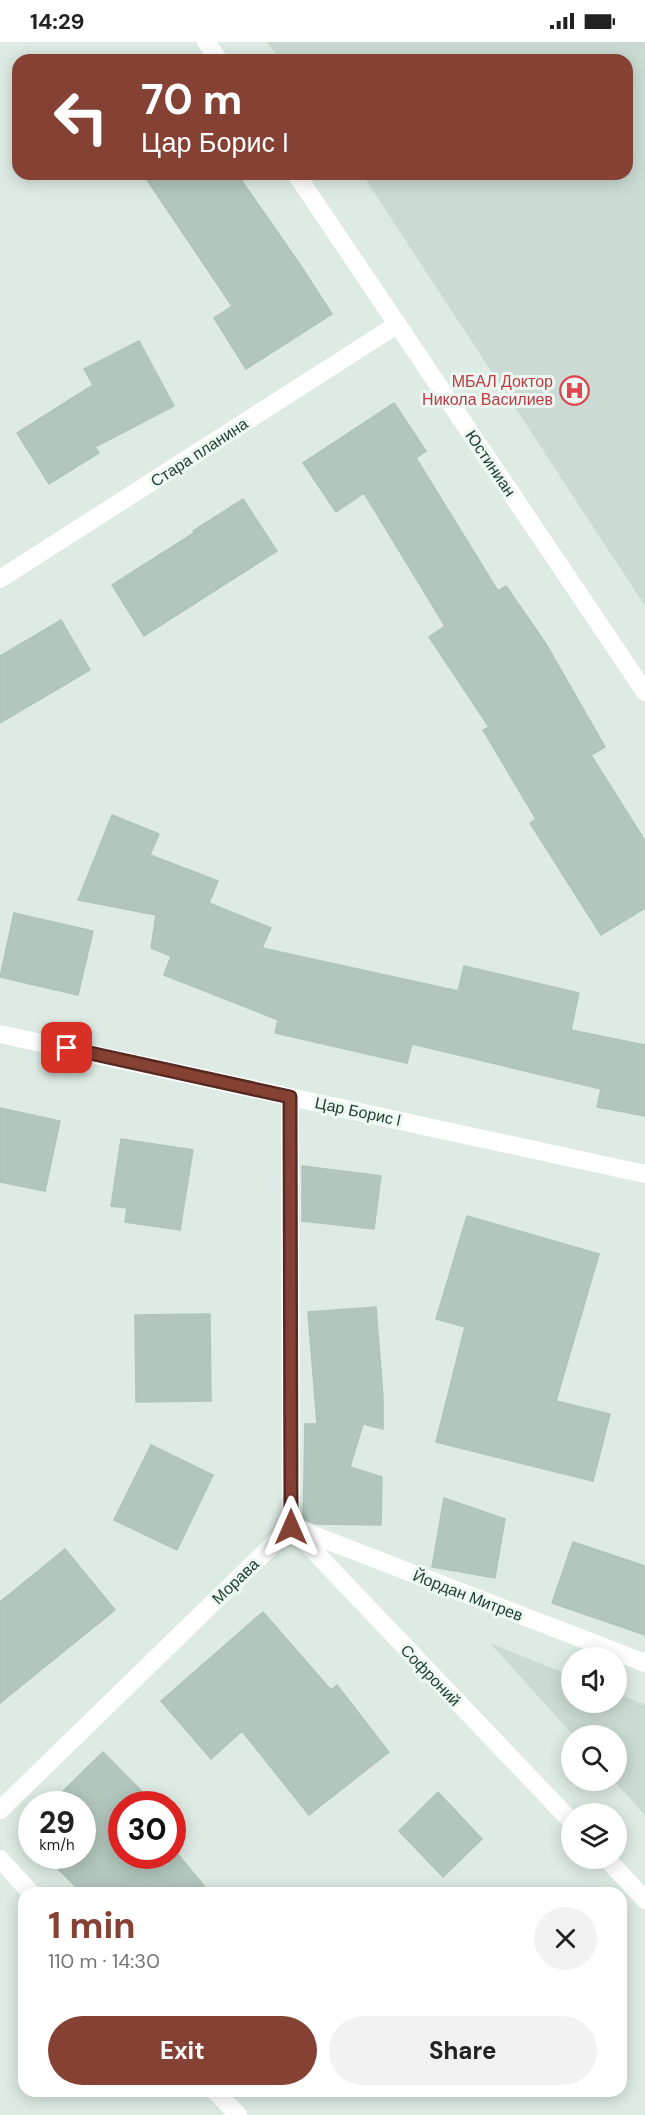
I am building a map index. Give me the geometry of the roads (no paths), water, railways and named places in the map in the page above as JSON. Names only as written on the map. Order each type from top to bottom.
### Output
[{"type":"street","name":"Юстиниан","points":[[300,180],[645,692]]},
{"type":"street","name":"Стара планина","points":[[0,579],[398,324]]},
{"type":"street","name":"Цар Борис I","points":[[0,1034],[645,1174]]},
{"type":"street","points":[[290,1097],[291,1527]]},
{"type":"street","name":"Йордан Митрев","points":[[291,1527],[645,1663]]},
{"type":"street","name":"Морава","points":[[0,1810],[291,1527]]},
{"type":"street","name":"Софроний","points":[[291,1527],[561,1810]]},
{"type":"street","points":[[0,1859],[26,1887]]},
{"type":"street","points":[[616,1869],[645,1900]]},
{"type":"street","points":[[221,2097],[238,2115]]},
{"type":"place","name":"МБАЛ Доктор Никола Василиев","points":[[574,390]]}]
